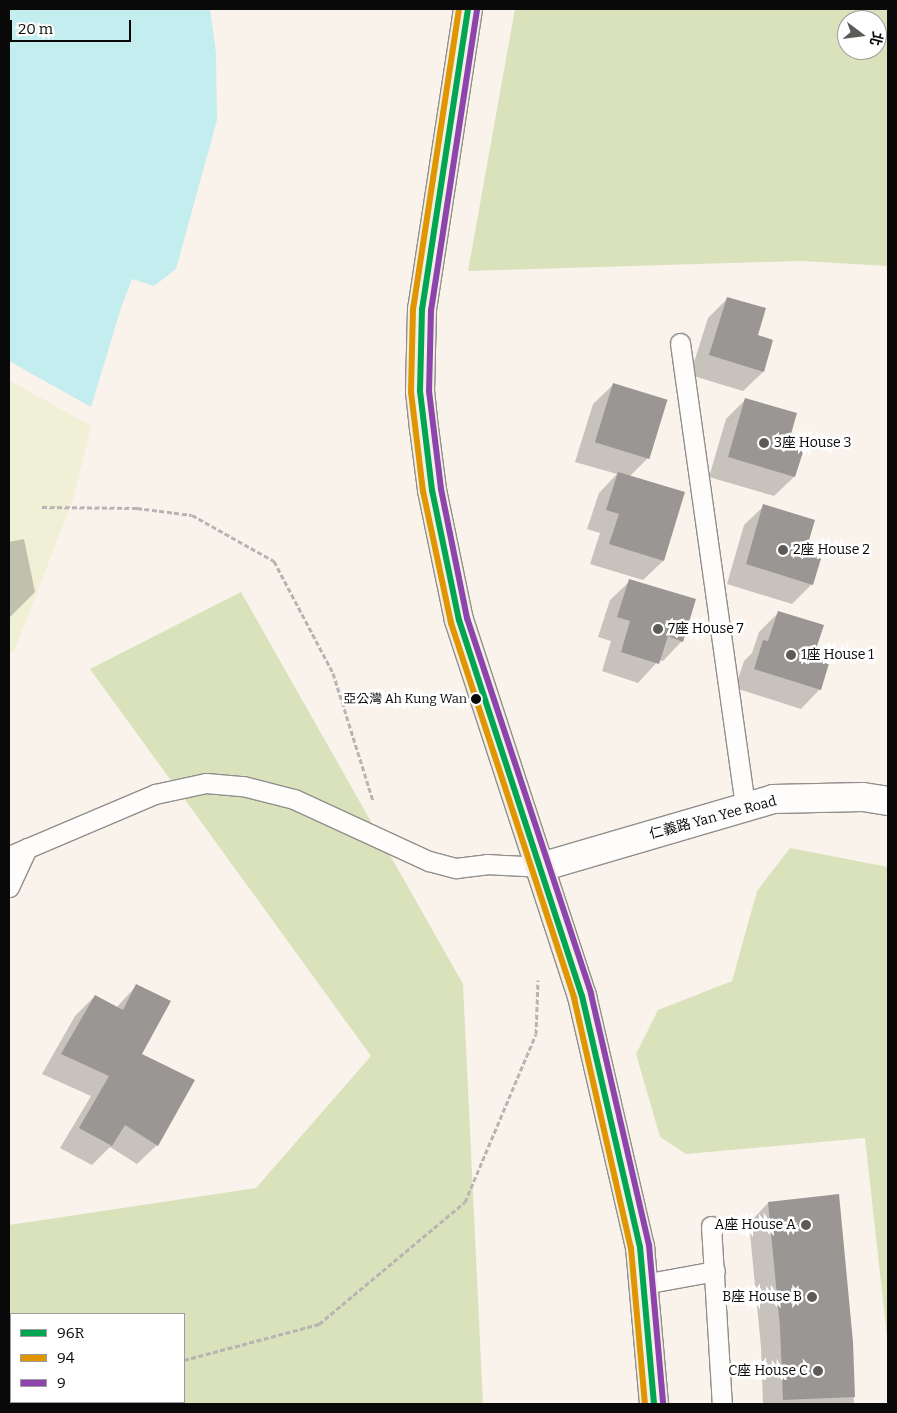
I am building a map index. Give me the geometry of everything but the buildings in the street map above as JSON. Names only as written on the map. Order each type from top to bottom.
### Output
[{"type":"street","points":[[468,9],[423,300],[419,347],[420,391],[432,490],[459,620],[475,674],[541,867],[582,996],[640,1247],[654,1404]]},
{"type":"street","name":"仁義路 Yan Yee Road","points":[[541,867],[773,799],[819,796],[863,797],[888,801]]},
{"type":"lane","points":[[680,342],[744,807]]},
{"type":"lane","points":[[9,856],[155,794],[206,784],[243,786],[294,799],[429,860],[456,868],[487,864],[541,867]]},
{"type":"lane","points":[[9,887],[26,848]]},
{"type":"lane","points":[[711,1226],[722,1404]]},
{"type":"lane","points":[[644,1284],[715,1271]]},
{"type":"path","points":[[42,507],[137,508],[192,515],[274,561],[333,673],[387,842]]},
{"type":"path","points":[[185,1360],[319,1324],[465,1202],[536,1034],[538,975]]},
{"type":"green space","points":[[515,9],[888,9],[888,266],[801,261],[468,271]]},
{"type":"green space","points":[[9,380],[91,426],[73,499],[14,652],[9,653]]},
{"type":"green space","points":[[241,592],[463,984],[483,1404],[9,1404],[9,1225],[256,1188],[371,1056],[90,669]]},
{"type":"green space","points":[[790,848],[888,867],[888,1346],[865,1138],[686,1154],[660,1137],[636,1054],[658,1010],[732,981],[757,891]]},
{"type":"water","points":[[9,9],[210,9],[216,53],[217,120],[176,269],[154,286],[132,279],[121,308],[91,407],[9,361]]},
{"type":"transit line","name":"94","points":[[459,9],[413,309],[411,392],[423,491],[451,623],[574,998],[631,1248],[645,1404]]},
{"type":"transit line","name":"96R","points":[[468,9],[422,309],[420,391],[432,490],[459,620],[582,996],[640,1247],[654,1404]]},
{"type":"transit line","name":"9","points":[[477,10],[431,310],[429,391],[441,489],[467,618],[591,994],[649,1245],[663,1403]]},
{"type":"place","name":"3座 House 3","points":[[764,443]]},
{"type":"place","name":"2座 House 2","points":[[783,550]]},
{"type":"place","name":"7座 House 7","points":[[658,629]]},
{"type":"place","name":"1座 House 1","points":[[791,655]]},
{"type":"place","name":"亞公灣 Ah Kung Wan","points":[[476,699]]},
{"type":"place","name":"A座 House A","points":[[806,1225]]},
{"type":"place","name":"B座 House B","points":[[812,1297]]},
{"type":"place","name":"C座 House C","points":[[818,1371]]}]
